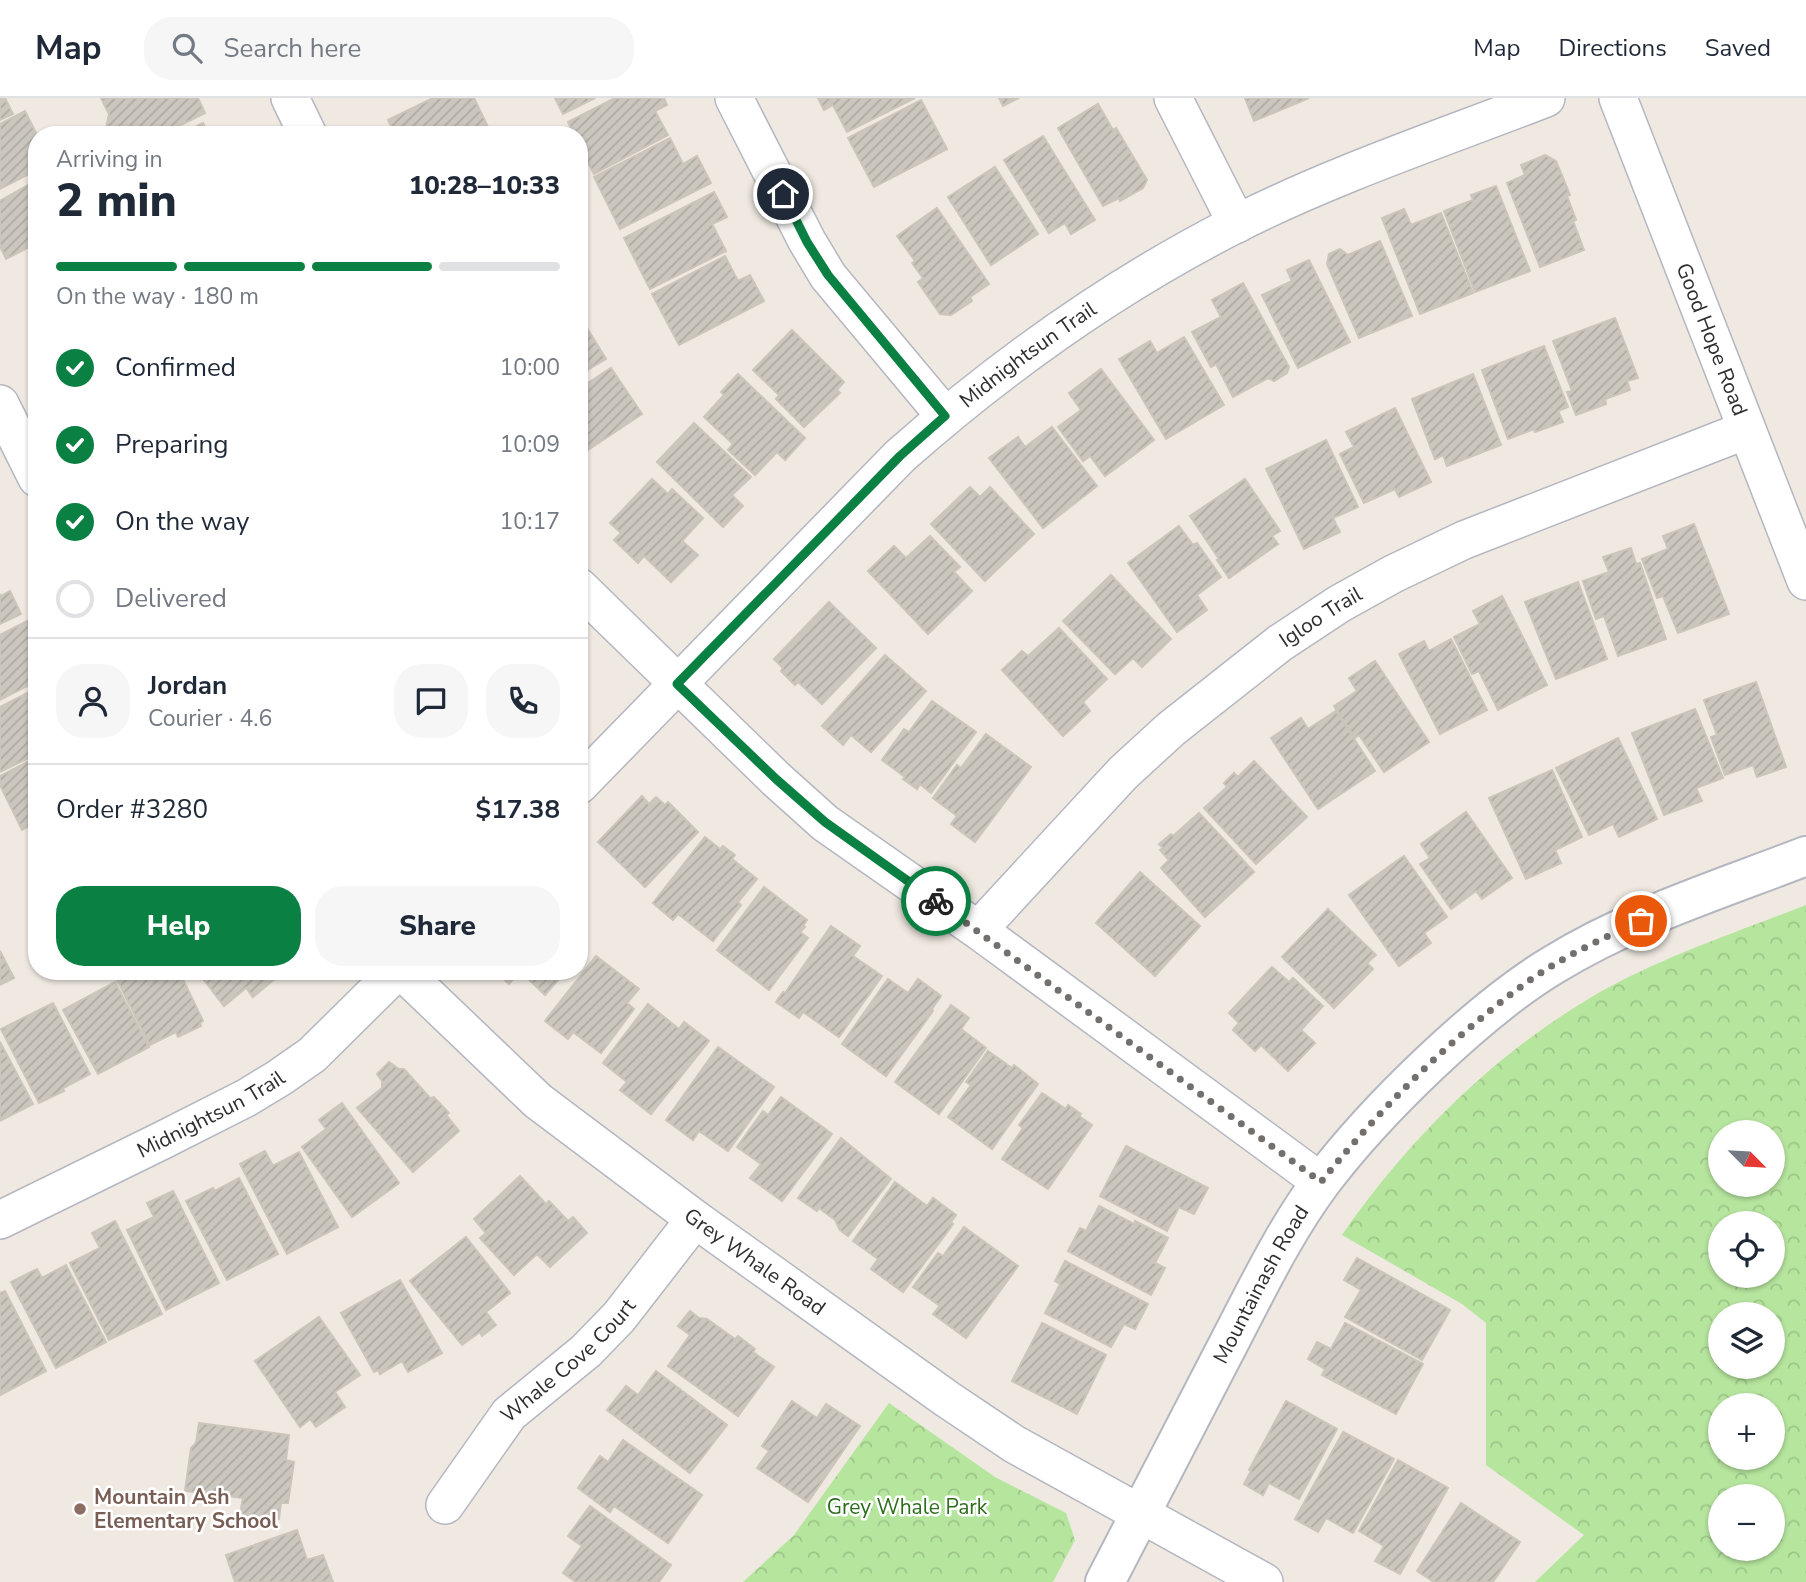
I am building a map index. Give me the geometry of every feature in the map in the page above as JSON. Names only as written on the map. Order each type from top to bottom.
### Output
[{"type":"street","points":[[290,98],[304,126]]},
{"type":"street","points":[[734,98],[807,242],[828,275],[945,416]]},
{"type":"street","points":[[1174,98],[1237,224]]},
{"type":"street","name":"Midnightsun Trail","points":[[588,776],[900,456],[945,416],[1067,324],[1124,287],[1237,224],[1319,186],[1546,98]]},
{"type":"street","name":"Good Hope Road","points":[[1618,98],[1806,581]]},
{"type":"street","points":[[0,404],[28,460]]},
{"type":"street","name":"Igloo Trail","points":[[978,930],[1105,792],[1171,729],[1280,643],[1339,604],[1464,540],[1746,430]]},
{"type":"street","points":[[588,596],[776,779],[825,822],[978,930],[1321,1182]]},
{"type":"street","name":"Mountainash Road","points":[[1105,1582],[1260,1283],[1290,1231],[1321,1182],[1381,1112],[1451,1044],[1518,989],[1554,964],[1661,912],[1806,856]]},
{"type":"street","name":"Midnightsun Trail","points":[[0,1220],[162,1141],[279,1078],[312,1055],[390,980]]},
{"type":"street","name":"Grey Whale Road","points":[[409,980],[538,1101],[695,1219],[996,1433],[1264,1582]]},
{"type":"street","name":"Whale Cove Court","points":[[445,1505],[509,1414],[586,1352],[619,1317],[695,1219]]},
{"type":"green space","points":[[1806,905],[1806,1582],[1535,1582],[1584,1535],[1486,1465],[1486,1323],[1462,1304],[1342,1235],[1424,1133],[1488,1072],[1522,1044],[1595,995],[1672,957]]},
{"type":"green space","name":"Grey Whale Park","points":[[889,1403],[995,1477],[1066,1513],[1075,1540],[1053,1582],[743,1582],[794,1535]]},
{"type":"building","points":[[0,98],[5,98],[13,114],[0,120]]},
{"type":"building","points":[[101,98],[198,98],[205,113],[179,126],[106,126],[109,114]]},
{"type":"building","points":[[433,98],[474,98],[488,126],[391,126],[388,120]]},
{"type":"building","points":[[555,98],[595,98],[563,114]]},
{"type":"building","points":[[615,98],[664,98],[667,105],[655,111],[668,135],[594,174],[588,162],[588,126],[570,126],[568,122]]},
{"type":"building","points":[[818,98],[915,98],[847,132],[833,105],[824,110]]},
{"type":"building","points":[[999,98],[1019,98],[1003,106]]},
{"type":"building","points":[[1245,98],[1309,98],[1254,121]]},
{"type":"building","points":[[921,100],[947,149],[874,187],[848,138]]},
{"type":"building","points":[[1098,104],[1113,130],[1116,128],[1147,180],[1143,188],[1120,201],[1119,198],[1103,206],[1058,128]]},
{"type":"building","points":[[25,111],[32,126],[28,126],[28,175],[0,189],[0,124]]},
{"type":"building","points":[[1043,136],[1095,220],[1071,234],[1065,223],[1049,233],[1004,160]]},
{"type":"building","points":[[670,138],[683,164],[697,156],[711,183],[620,229],[594,177]]},
{"type":"building","points":[[1545,155],[1556,161],[1570,195],[1567,196],[1576,220],[1573,221],[1584,250],[1540,267],[1507,183],[1525,175],[1521,165]]},
{"type":"building","points":[[995,167],[1038,234],[991,265],[948,197]]},
{"type":"building","points":[[28,185],[28,248],[6,259],[0,246],[0,201]]},
{"type":"building","points":[[1496,186],[1530,271],[1475,292],[1444,211],[1473,200],[1471,195]]},
{"type":"building","points":[[714,192],[727,217],[712,224],[726,251],[650,289],[624,238]]},
{"type":"building","points":[[937,208],[989,284],[970,297],[972,301],[951,315],[940,314],[918,282],[923,278],[912,263],[915,261],[897,236]]},
{"type":"building","points":[[1404,209],[1411,225],[1441,213],[1473,293],[1420,314],[1382,218]]},
{"type":"building","points":[[1380,241],[1412,316],[1359,338],[1327,264],[1329,254],[1340,249],[1348,255]]},
{"type":"building","points":[[725,256],[738,281],[750,275],[764,301],[679,345],[652,294]]},
{"type":"building","points":[[1309,260],[1350,342],[1298,368],[1262,295],[1292,281],[1287,270]]},
{"type":"building","points":[[1243,283],[1289,367],[1287,373],[1274,381],[1268,378],[1233,397],[1216,364],[1211,367],[1192,332],[1221,317],[1212,300]]},
{"type":"building","points":[[1615,318],[1638,378],[1627,381],[1630,390],[1605,399],[1606,404],[1576,415],[1567,392],[1572,391],[1553,341]]},
{"type":"building","points":[[588,330],[606,359],[588,370]]},
{"type":"building","points":[[792,330],[844,382],[837,390],[840,393],[804,427],[776,399],[779,395],[753,370]]},
{"type":"building","points":[[1184,337],[1224,405],[1166,439],[1119,359],[1150,341],[1157,353]]},
{"type":"building","points":[[1544,346],[1568,407],[1558,411],[1563,422],[1508,439],[1482,370]]},
{"type":"building","points":[[611,368],[642,414],[588,450],[588,383]]},
{"type":"building","points":[[1101,369],[1154,440],[1105,476],[1090,456],[1083,461],[1058,427],[1081,410],[1069,393]]},
{"type":"building","points":[[738,374],[805,438],[785,460],[777,452],[755,475],[728,450],[733,444],[704,417],[724,395],[721,392]]},
{"type":"building","points":[[1473,374],[1501,445],[1447,466],[1443,455],[1435,459],[1412,399]]},
{"type":"building","points":[[1395,408],[1431,482],[1399,497],[1395,489],[1364,503],[1340,454],[1354,447],[1346,432]]},
{"type":"building","points":[[694,423],[751,477],[732,495],[743,506],[723,527],[657,462]]},
{"type":"building","points":[[1052,427],[1097,486],[1043,528],[989,458],[1018,437],[1025,447]]},
{"type":"building","points":[[1326,440],[1358,507],[1333,518],[1340,532],[1304,549],[1266,469]]},
{"type":"building","points":[[652,479],[668,494],[672,489],[703,518],[682,541],[698,555],[671,582],[644,556],[638,563],[614,540],[621,533],[610,523]]},
{"type":"building","points":[[1245,479],[1280,531],[1272,536],[1278,544],[1229,578],[1190,516]]},
{"type":"building","points":[[970,487],[980,497],[990,487],[1034,534],[985,581],[931,524]]},
{"type":"building","points":[[1694,524],[1729,614],[1678,633],[1663,596],[1657,598],[1642,559],[1668,549],[1663,536]]},
{"type":"building","points":[[1179,526],[1193,545],[1197,543],[1221,577],[1197,595],[1207,610],[1177,632],[1128,563]]},
{"type":"building","points":[[930,536],[960,567],[954,572],[972,591],[928,634],[868,571],[894,546],[906,558]]},
{"type":"building","points":[[1631,548],[1636,564],[1640,563],[1666,639],[1618,656],[1604,616],[1596,619],[1583,581],[1609,572],[1603,557]]},
{"type":"building","points":[[1111,575],[1171,639],[1142,667],[1133,658],[1115,674],[1063,621]]},
{"type":"building","points":[[1578,582],[1607,659],[1556,679],[1525,602]]},
{"type":"building","points":[[10,591],[21,614],[0,624],[0,594],[1,596]]},
{"type":"building","points":[[1502,596],[1547,685],[1498,710],[1479,671],[1472,674],[1454,637],[1480,624],[1473,611]]},
{"type":"building","points":[[829,602],[876,648],[822,704],[798,682],[795,685],[774,659]]},
{"type":"building","points":[[27,621],[28,623],[28,686],[0,700],[0,635]]},
{"type":"building","points":[[1059,628],[1107,679],[1083,702],[1090,711],[1063,736],[1002,670],[1022,651],[1028,656]]},
{"type":"building","points":[[1451,639],[1487,710],[1440,734],[1399,654],[1424,641],[1429,651]]},
{"type":"building","points":[[885,655],[926,691],[871,752],[851,735],[843,745],[822,726]]},
{"type":"building","points":[[1375,661],[1429,742],[1384,772],[1359,735],[1355,738],[1334,706],[1357,691],[1349,678]]},
{"type":"building","points":[[1756,682],[1786,767],[1757,777],[1753,765],[1725,775],[1711,737],[1717,735],[1704,700]]},
{"type":"building","points":[[28,693],[28,758],[0,772],[0,707]]},
{"type":"building","points":[[932,701],[976,732],[931,793],[920,784],[917,789],[882,760],[904,729],[909,732]]},
{"type":"building","points":[[1695,709],[1723,778],[1696,788],[1702,801],[1664,815],[1632,733]]},
{"type":"building","points":[[1336,711],[1375,771],[1318,809],[1271,738],[1301,718],[1308,729]]},
{"type":"building","points":[[986,734],[1031,767],[975,842],[951,824],[957,816],[933,798],[957,765],[961,768]]},
{"type":"building","points":[[1618,738],[1657,819],[1619,837],[1613,824],[1589,835],[1556,768]]},
{"type":"building","points":[[1254,761],[1307,817],[1256,864],[1204,808],[1227,787],[1224,783],[1234,773],[1238,777]]},
{"type":"building","points":[[28,762],[28,827],[22,830],[0,785],[0,776]]},
{"type":"building","points":[[1552,770],[1582,837],[1555,850],[1561,863],[1526,879],[1489,798]]},
{"type":"building","points":[[642,796],[649,804],[656,797],[665,805],[668,802],[698,832],[645,887],[598,842]]},
{"type":"building","points":[[1466,812],[1512,878],[1482,899],[1476,891],[1451,909],[1420,864],[1430,858],[1421,844]]},
{"type":"building","points":[[1199,813],[1254,872],[1205,917],[1161,868],[1169,860],[1160,850],[1163,848],[1159,844],[1171,834],[1173,836]]},
{"type":"building","points":[[705,837],[720,849],[723,846],[735,855],[732,859],[757,879],[738,902],[741,905],[713,941],[678,914],[673,920],[653,903]]},
{"type":"building","points":[[1404,856],[1447,917],[1424,933],[1431,943],[1399,966],[1349,895]]},
{"type":"building","points":[[1140,872],[1200,926],[1155,976],[1096,923]]},
{"type":"building","points":[[764,887],[807,920],[800,932],[808,938],[769,990],[717,950]]},
{"type":"building","points":[[1328,909],[1376,955],[1367,963],[1373,969],[1334,1008],[1282,957]]},
{"type":"building","points":[[831,926],[860,946],[853,956],[882,976],[839,1037],[803,1012],[799,1018],[776,1002]]},
{"type":"building","points":[[0,951],[14,978],[0,985]]},
{"type":"building","points":[[596,956],[639,989],[627,1003],[634,1009],[601,1053],[573,1032],[568,1039],[545,1021],[577,980],[588,980],[588,966]]},
{"type":"building","points":[[1272,967],[1289,982],[1293,978],[1323,1006],[1301,1030],[1315,1043],[1288,1071],[1261,1045],[1255,1051],[1233,1030],[1239,1023],[1229,1013]]},
{"type":"building","points":[[888,979],[908,993],[918,979],[941,996],[886,1076],[842,1044]]},
{"type":"building","points":[[117,980],[183,980],[203,1021],[201,1026],[178,1037],[176,1032],[150,1045]]},
{"type":"building","points":[[204,980],[274,980],[253,997],[246,988],[224,1006]]},
{"type":"building","points":[[529,980],[558,980],[545,995]]},
{"type":"building","points":[[115,982],[149,1047],[98,1074],[63,1010]]},
{"type":"building","points":[[53,1003],[90,1074],[39,1103],[1,1029]]},
{"type":"building","points":[[648,1004],[679,1029],[684,1022],[709,1041],[651,1114],[620,1090],[627,1082],[603,1063]]},
{"type":"building","points":[[951,1005],[969,1018],[961,1029],[986,1048],[939,1114],[895,1082]]},
{"type":"building","points":[[0,1042],[33,1104],[0,1121]]},
{"type":"building","points":[[718,1047],[774,1087],[728,1151],[699,1131],[693,1140],[666,1120]]},
{"type":"building","points":[[988,1051],[1012,1068],[1014,1065],[1038,1084],[992,1149],[948,1117],[971,1085],[966,1082]]},
{"type":"building","points":[[389,1062],[399,1069],[404,1069],[430,1098],[434,1097],[449,1113],[446,1115],[459,1131],[413,1172],[357,1108],[382,1088],[382,1081],[377,1074]]},
{"type":"building","points":[[1042,1093],[1066,1109],[1068,1105],[1092,1125],[1048,1189],[1002,1159],[1023,1128],[1019,1125]]},
{"type":"building","points":[[781,1097],[832,1134],[782,1201],[750,1178],[761,1164],[737,1147],[763,1111],[768,1115]]},
{"type":"building","points":[[342,1103],[399,1183],[352,1217],[302,1147],[326,1129],[319,1120]]},
{"type":"building","points":[[841,1138],[891,1179],[848,1236],[840,1230],[835,1220],[819,1208],[817,1211],[798,1198]]},
{"type":"building","points":[[1126,1146],[1208,1188],[1194,1214],[1179,1207],[1167,1231],[1100,1196]]},
{"type":"building","points":[[265,1151],[273,1166],[299,1152],[338,1227],[287,1254],[240,1164]]},
{"type":"building","points":[[520,1176],[546,1204],[549,1201],[568,1221],[573,1217],[587,1233],[550,1267],[537,1254],[514,1275],[480,1238],[486,1233],[474,1219]]},
{"type":"building","points":[[239,1178],[278,1254],[227,1280],[186,1201],[213,1188],[215,1191]]},
{"type":"building","points":[[895,1182],[927,1206],[933,1198],[956,1215],[951,1222],[953,1224],[903,1292],[871,1269],[878,1259],[853,1241]]},
{"type":"building","points":[[173,1191],[219,1283],[166,1310],[127,1230],[154,1217],[147,1203]]},
{"type":"building","points":[[1099,1206],[1168,1238],[1155,1263],[1165,1268],[1151,1295],[1068,1251],[1080,1228],[1086,1231]]},
{"type":"building","points":[[115,1221],[162,1314],[109,1340],[70,1263],[100,1248],[92,1233]]},
{"type":"building","points":[[964,1227],[1018,1266],[966,1338],[933,1314],[940,1306],[913,1287],[938,1253],[943,1256]]},
{"type":"building","points":[[466,1237],[510,1293],[486,1312],[496,1325],[482,1336],[480,1332],[462,1345],[410,1281]]},
{"type":"building","points":[[1357,1258],[1450,1310],[1422,1360],[1345,1317],[1361,1290],[1344,1280]]},
{"type":"building","points":[[1065,1261],[1148,1304],[1135,1329],[1124,1324],[1111,1347],[1045,1313],[1060,1284],[1055,1281]]},
{"type":"building","points":[[66,1265],[106,1342],[56,1368],[11,1282],[37,1269],[42,1278]]},
{"type":"building","points":[[400,1280],[442,1353],[408,1372],[402,1361],[380,1374],[378,1370],[374,1372],[341,1313]]},
{"type":"building","points":[[5,1291],[46,1371],[0,1395],[0,1293]]},
{"type":"building","points":[[690,1311],[699,1318],[707,1319],[735,1339],[738,1336],[755,1349],[753,1352],[774,1367],[738,1416],[668,1366],[690,1335],[678,1326]]},
{"type":"building","points":[[319,1317],[360,1375],[335,1392],[345,1407],[316,1427],[310,1419],[300,1427],[255,1361]]},
{"type":"building","points":[[1042,1323],[1106,1355],[1077,1414],[1012,1381]]},
{"type":"building","points":[[1345,1323],[1423,1364],[1396,1414],[1322,1375],[1325,1369],[1308,1359],[1317,1342],[1331,1349]]},
{"type":"building","points":[[656,1371],[727,1425],[690,1473],[607,1410],[626,1386],[638,1395]]},
{"type":"building","points":[[792,1401],[817,1418],[826,1404],[860,1426],[808,1502],[757,1468],[769,1451],[762,1446]]},
{"type":"building","points":[[1286,1401],[1337,1429],[1299,1499],[1269,1483],[1263,1495],[1244,1484]]},
{"type":"building","points":[[199,1423],[289,1435],[286,1460],[294,1462],[288,1503],[281,1503],[279,1519],[240,1514],[243,1498],[185,1491],[191,1448],[196,1443]]},
{"type":"building","points":[[1343,1432],[1394,1459],[1353,1533],[1326,1518],[1318,1532],[1295,1519]]},
{"type":"building","points":[[623,1440],[702,1495],[668,1543],[614,1506],[610,1512],[578,1488],[600,1456],[608,1462]]},
{"type":"building","points":[[1398,1460],[1448,1488],[1400,1574],[1375,1561],[1384,1546],[1359,1531]]},
{"type":"building","points":[[1461,1503],[1520,1542],[1493,1582],[1434,1582],[1417,1571]]},
{"type":"building","points":[[590,1506],[671,1565],[659,1582],[576,1582],[563,1573],[582,1546],[568,1536]]},
{"type":"building","points":[[297,1530],[307,1560],[323,1555],[333,1582],[235,1582],[226,1555]]},
{"type":"way so far","points":[[936,901],[1321,1182],[1413,1079],[1489,1012],[1554,964],[1641,921]]},
{"type":"place","name":"Mountain Ash Elementary School","points":[[80,1509]]},
{"type":"route","points":[[783,194],[807,242],[828,275],[945,416],[900,456],[677,684],[825,822],[936,901]]}]
